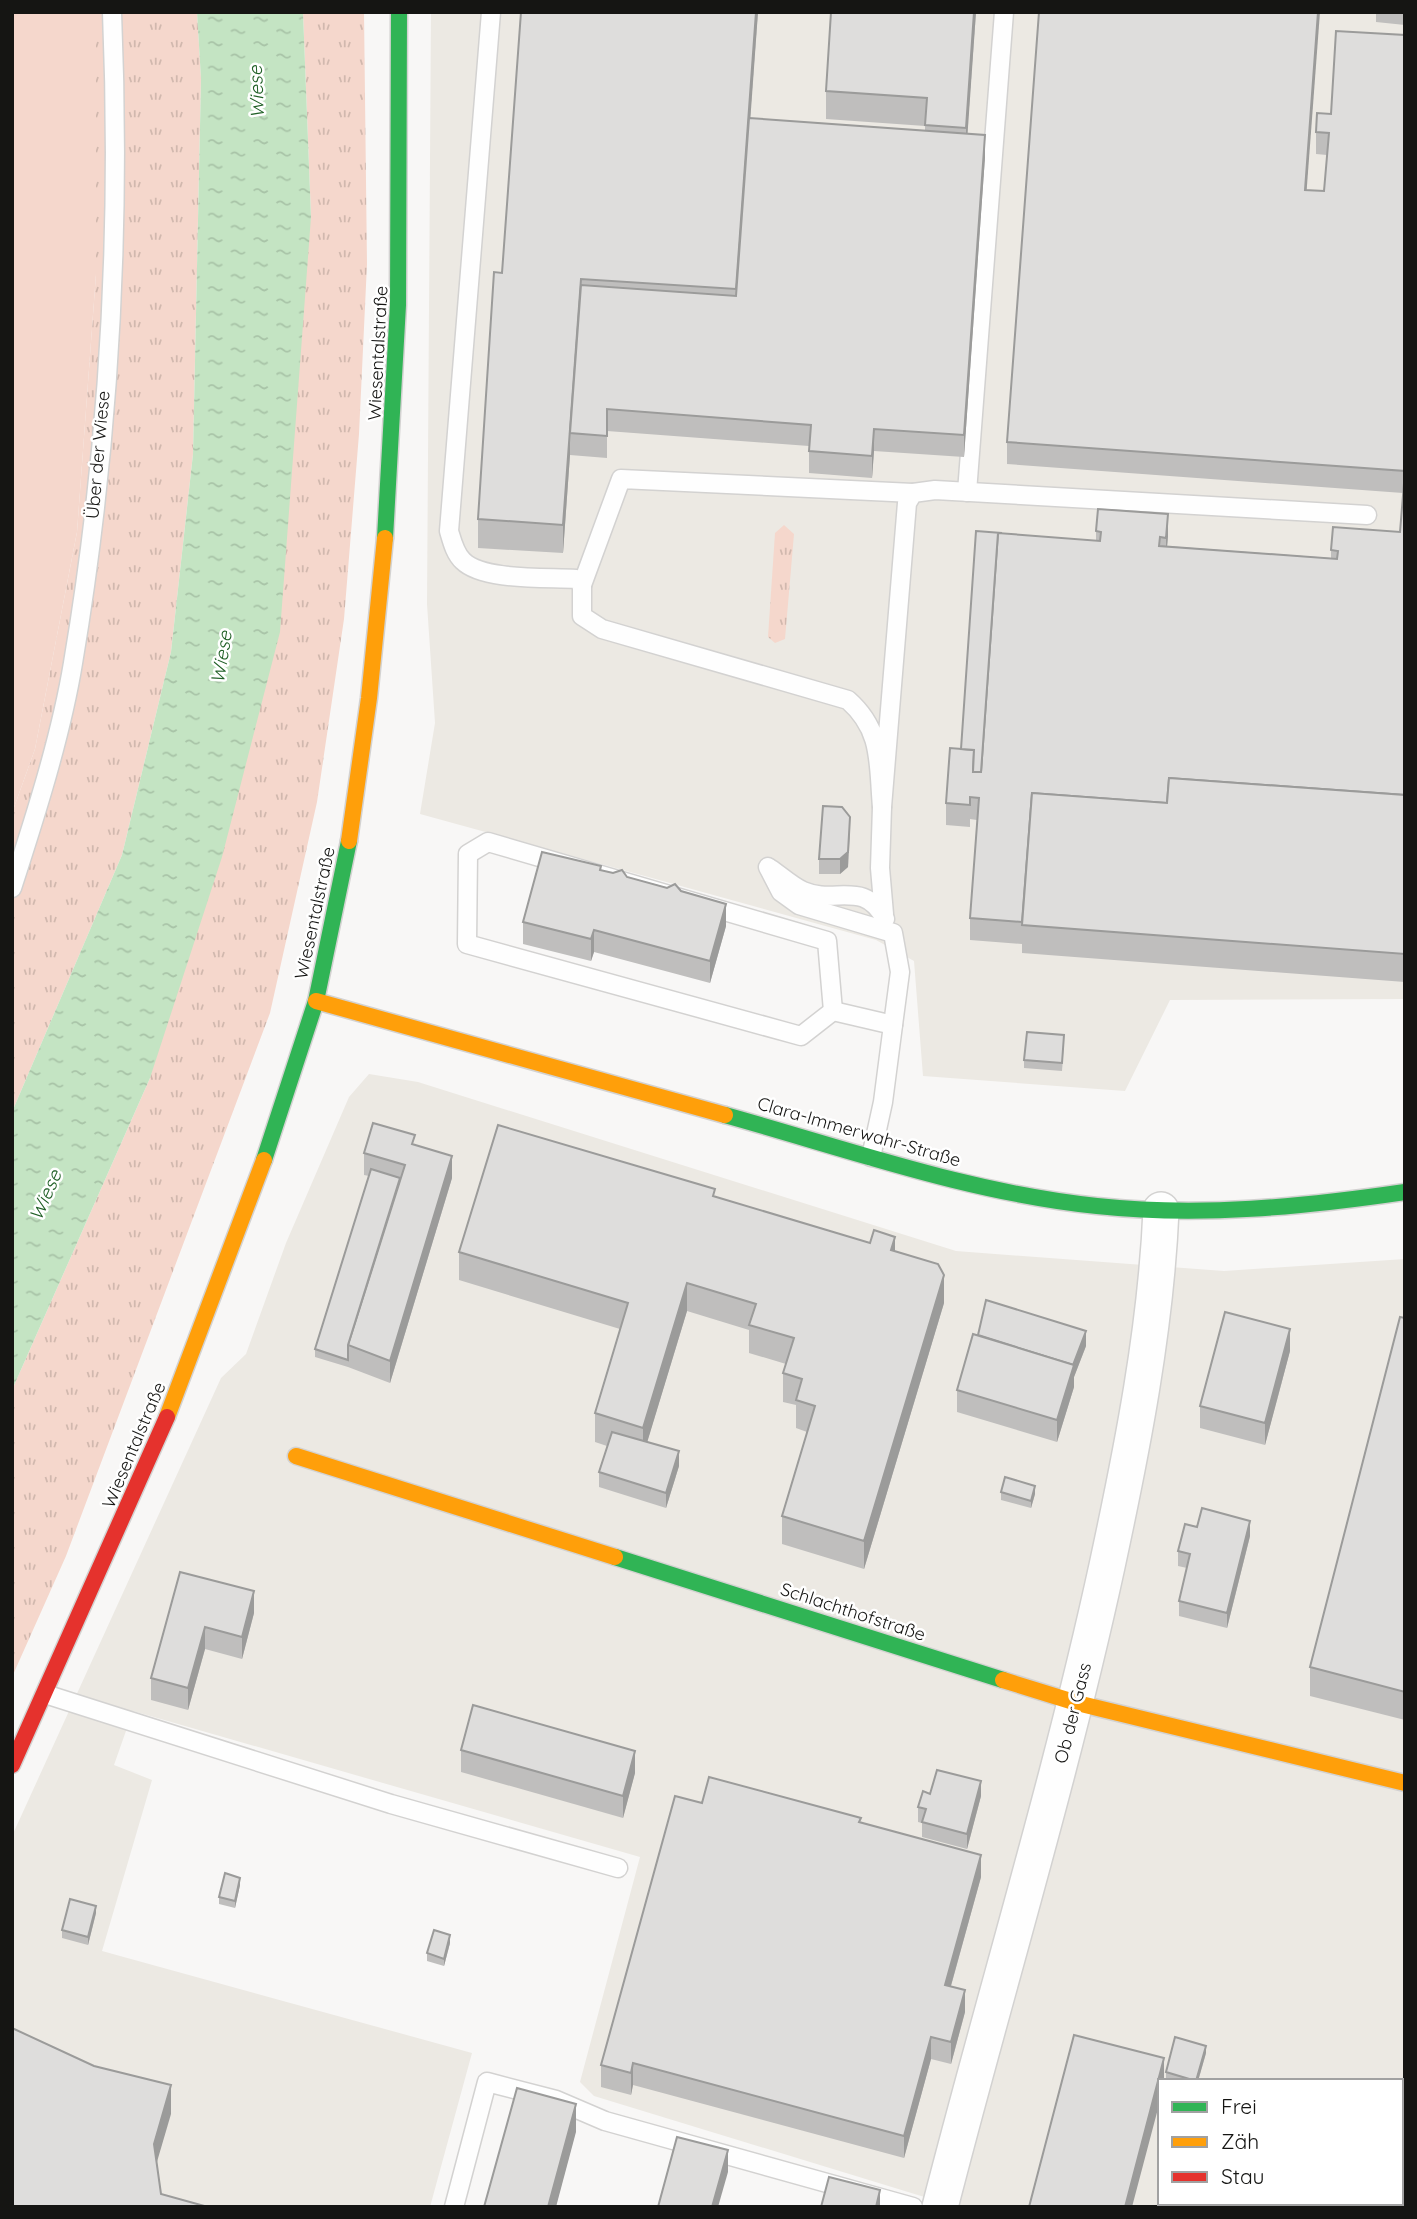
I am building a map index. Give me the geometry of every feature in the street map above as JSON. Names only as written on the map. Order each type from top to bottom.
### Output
[{"type":"street","name":"Wiesentalstraße","points":[[12,1765],[223,1280],[298,1062],[316,1001],[339,899],[366,743],[390,502],[400,316],[400,12]]},
{"type":"street","name":"Clara-Immerwahr-Straße","points":[[316,1001],[871,1157],[1055,1200],[1161,1210],[1269,1206],[1405,1192]]},
{"type":"street","name":"Ob der Gass","points":[[940,2207],[1077,1703],[1129,1462],[1159,1259],[1161,1210]]},
{"type":"street","name":"Schlachthofstraße","points":[[296,1456],[1077,1703],[1405,1783]]},
{"type":"lane","name":"Über der Wiese","points":[[12,888],[32,828],[73,665],[97,481],[111,300],[114,71],[112,12]]},
{"type":"lane","points":[[491,12],[449,531],[460,559],[469,567],[498,574],[576,579],[582,585]]},
{"type":"lane","points":[[967,492],[1004,12]]},
{"type":"lane","points":[[881,807],[876,741],[866,716],[848,700],[602,629],[582,616],[582,585],[621,479],[913,493],[924,490],[967,492],[1367,515]]},
{"type":"lane","points":[[871,1157],[883,1102],[900,972],[880,880],[881,807],[907,503],[913,493]]},
{"type":"lane","points":[[488,842],[828,941],[833,1011],[802,1036],[467,944],[468,854],[488,842]]},
{"type":"lane","points":[[768,867],[803,892],[864,897],[877,904],[889,926],[799,905],[781,892],[768,867]]},
{"type":"lane","points":[[833,1011],[893,1025]]},
{"type":"lane","points":[[45,1694],[391,1804],[618,1868]]},
{"type":"lane","points":[[454,2207],[487,2082],[556,2100],[605,2121],[913,2207]]},
{"type":"shaded area","points":[[431,12],[1405,12],[1405,999],[1170,1000],[1125,1091],[923,1076],[914,961],[876,940],[420,814],[435,723],[427,604]]},
{"type":"shaded area","points":[[369,1074],[418,1082],[956,1251],[1224,1271],[1405,1259],[1405,2207],[957,2207],[594,2096],[580,2082],[640,1857],[133,1711],[114,1765],[152,1780],[102,1951],[472,2053],[430,2207],[12,2207],[12,1836],[221,1378],[246,1354],[286,1243],[349,1097]]},
{"type":"green space","points":[[12,12],[96,12],[96,274],[77,532],[35,749],[12,813]]},
{"type":"green space","points":[[96,12],[197,12],[201,78],[193,454],[171,652],[122,855],[12,1112],[12,813],[35,749],[77,532],[96,274]]},
{"type":"green space","points":[[303,12],[364,12],[367,264],[359,434],[344,619],[317,802],[270,1013],[66,1556],[12,1677],[12,1390],[150,1078],[311,217]]},
{"type":"green space","points":[[784,525],[794,534],[785,639],[775,643],[768,637],[775,533]]},
{"type":"water","name":"Wiese","points":[[197,12],[303,12],[311,217],[280,632],[222,857],[150,1078],[12,1390],[12,1112],[122,855],[171,652],[193,454],[201,79]]},
{"type":"building","points":[[521,12],[756,12],[736,289],[581,279],[563,525],[478,519],[494,272],[502,273]]},
{"type":"building","points":[[831,12],[974,12],[966,128],[925,125],[927,98],[826,91]]},
{"type":"building","points":[[1039,12],[1318,12],[1305,190],[1324,191],[1329,133],[1316,132],[1317,113],[1331,114],[1336,31],[1405,35],[1405,471],[1007,442]]},
{"type":"building","points":[[749,118],[985,135],[964,435],[874,429],[872,456],[809,451],[811,425],[607,409],[607,436],[570,433],[581,285],[736,296]]},
{"type":"building","points":[[1405,471],[1405,795],[1169,778],[1167,803],[1032,793],[1022,922],[970,918],[979,798],[970,797],[970,805],[946,803],[950,748],[974,750],[973,772],[981,772],[998,533],[1100,541],[1101,532],[1096,531],[1098,509],[1168,514],[1166,538],[1160,537],[1159,546],[1337,559],[1338,551],[1331,550],[1333,527],[1400,532]]},
{"type":"building","points":[[976,531],[1002,533],[998,533],[981,772],[973,772],[974,750],[961,749]]},
{"type":"building","points":[[1169,778],[1405,795],[1405,954],[1022,925],[1032,793],[1167,803]]},
{"type":"building","points":[[823,806],[842,807],[850,817],[848,852],[840,859],[819,859]]},
{"type":"building","points":[[542,852],[601,866],[600,870],[613,873],[622,870],[627,877],[667,888],[675,884],[681,891],[726,904],[710,961],[594,930],[591,939],[523,922]]},
{"type":"building","points":[[1027,1032],[1064,1035],[1062,1063],[1024,1060]]},
{"type":"building","points":[[373,1123],[415,1135],[412,1144],[452,1156],[390,1361],[348,1345],[405,1165],[364,1153]]},
{"type":"building","points":[[498,1125],[715,1189],[713,1196],[870,1243],[874,1230],[895,1237],[891,1250],[938,1264],[944,1275],[864,1541],[782,1516],[815,1406],[796,1400],[802,1379],[783,1373],[794,1338],[749,1325],[756,1304],[687,1283],[643,1428],[595,1413],[628,1303],[459,1252]]},
{"type":"building","points":[[371,1169],[400,1178],[348,1345],[348,1360],[315,1349]]},
{"type":"building","points":[[986,1300],[1086,1331],[1073,1365],[978,1335]]},
{"type":"building","points":[[1225,1312],[1290,1329],[1265,1423],[1200,1406]]},
{"type":"building","points":[[1400,1317],[1405,1318],[1405,1692],[1310,1667]]},
{"type":"building","points":[[973,1334],[1074,1365],[1057,1420],[957,1390]]},
{"type":"building","points":[[612,1432],[679,1451],[666,1493],[599,1472]]},
{"type":"building","points":[[1005,1477],[1035,1486],[1031,1501],[1001,1492]]},
{"type":"building","points":[[1202,1508],[1250,1521],[1227,1613],[1179,1601],[1190,1554],[1178,1551],[1185,1524],[1197,1527]]},
{"type":"building","points":[[180,1572],[254,1591],[242,1637],[205,1627],[188,1688],[151,1678]]},
{"type":"building","points":[[473,1705],[635,1751],[623,1796],[461,1750]]},
{"type":"building","points":[[937,1770],[981,1781],[967,1834],[922,1822],[926,1809],[918,1807],[923,1791],[930,1794]]},
{"type":"building","points":[[709,1777],[861,1818],[859,1822],[981,1855],[945,1985],[965,1990],[951,2042],[931,2037],[904,2136],[633,2063],[631,2073],[601,2065],[675,1796],[702,1803]]},
{"type":"building","points":[[225,1873],[240,1878],[235,1901],[219,1897]]},
{"type":"building","points":[[70,1899],[96,1906],[88,1937],[62,1930]]},
{"type":"building","points":[[434,1930],[450,1935],[444,1959],[427,1953]]},
{"type":"building","points":[[12,2028],[94,2066],[171,2085],[154,2144],[161,2194],[208,2207],[12,2207]]},
{"type":"building","points":[[1074,2035],[1164,2058],[1125,2207],[1029,2207]]},
{"type":"building","points":[[1175,2037],[1206,2046],[1197,2079],[1166,2072]]},
{"type":"building","points":[[517,2088],[576,2104],[548,2207],[484,2207]]},
{"type":"building","points":[[677,2137],[728,2150],[712,2207],[658,2207]]},
{"type":"building","points":[[829,2177],[880,2190],[876,2207],[821,2207]]},
{"type":"traffic: fast","points":[[385,538],[398,305],[399,12]]},
{"type":"traffic: fast","points":[[264,1160],[316,1001],[349,841]]},
{"type":"traffic: fast","points":[[725,1115],[956,1180],[1050,1200],[1097,1206],[1174,1211],[1251,1209],[1405,1192]]},
{"type":"traffic: fast","points":[[615,1557],[1003,1680]]},
{"type":"traffic: slow","points":[[349,841],[369,698],[385,538]]},
{"type":"traffic: slow","points":[[316,1001],[725,1115]]},
{"type":"traffic: slow","points":[[167,1417],[264,1160]]},
{"type":"traffic: slow","points":[[296,1456],[615,1557]]},
{"type":"traffic: slow","points":[[1003,1680],[1077,1703],[1405,1783]]},
{"type":"traffic: jam","points":[[12,1765],[167,1417]]}]
